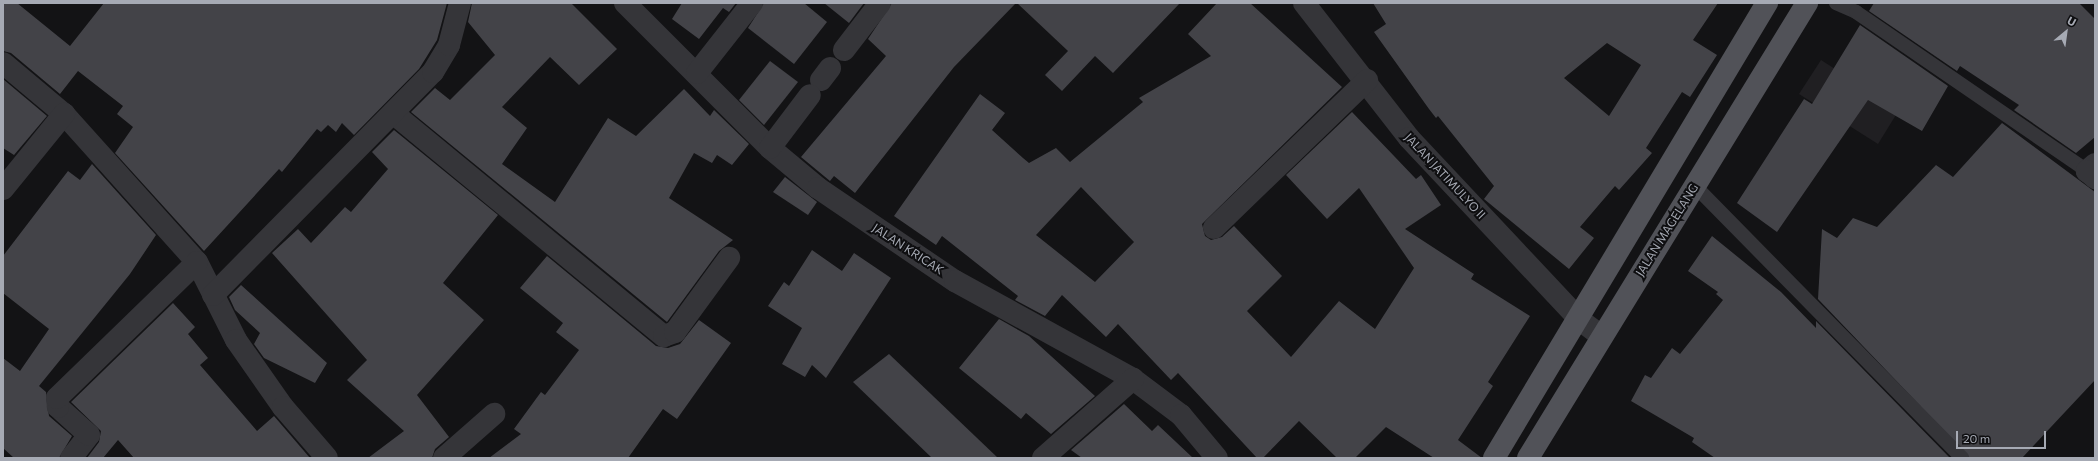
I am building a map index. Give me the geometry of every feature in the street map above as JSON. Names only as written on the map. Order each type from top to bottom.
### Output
[{"type":"main road","points":[[1494,458],[1580,320],[1767,3]]},
{"type":"main road","name":"JALAN MAGELANG","points":[[1528,458],[1807,3]]},
{"type":"street","points":[[213,295],[393,113],[443,58],[458,18],[460,3]]},
{"type":"street","name":"JALAN KRICAK","points":[[625,3],[697,73],[770,148],[843,207],[955,281],[1133,379],[1181,415],[1217,458]]},
{"type":"street","points":[[697,73],[752,3]]},
{"type":"street","points":[[844,50],[880,3]]},
{"type":"street","name":"JALAN JATIMULYO II","points":[[1304,3],[1367,80],[1409,138],[1580,320],[1602,336]]},
{"type":"street","points":[[3,63],[64,114],[197,262],[236,340],[283,407],[323,457]]},
{"type":"street","points":[[1214,228],[1367,80]]},
{"type":"street","points":[[770,148],[820,81]]},
{"type":"street","points":[[393,113],[664,336],[675,332],[729,258]]},
{"type":"street","points":[[3,189],[64,114]]},
{"type":"street","points":[[71,458],[89,435],[58,406],[57,398],[197,262]]},
{"type":"street","points":[[1043,458],[1133,379]]},
{"type":"street","points":[[444,458],[494,414]]},
{"type":"lane","points":[[1836,3],[1856,12],[2092,171]]},
{"type":"lane","points":[[1694,185],[1962,458]]},
{"type":"shaded area","points":[[1821,60],[1899,110],[1878,144],[1799,94]]},
{"type":"building","points":[[3,3],[17,3],[70,46],[104,3],[447,3],[437,40],[419,69],[354,135],[342,123],[336,132],[328,125],[321,132],[317,129],[282,172],[279,169],[204,251],[115,153],[133,127],[117,114],[123,106],[78,71],[60,94],[11,53],[3,51]]},
{"type":"building","points":[[472,3],[571,3],[617,49],[579,85],[550,57],[502,107],[527,128],[502,164],[555,202],[608,118],[636,136],[684,89],[710,116],[714,110],[749,144],[732,165],[717,155],[712,163],[694,153],[669,198],[733,240],[719,251],[667,322],[411,112],[435,88],[450,100],[495,55],[468,22]]},
{"type":"building","points":[[682,3],[736,3],[729,12],[723,8],[699,39],[672,19]]},
{"type":"building","points":[[764,3],[804,3],[827,22],[794,64],[748,28]]},
{"type":"building","points":[[824,3],[864,3],[849,23]]},
{"type":"building","points":[[892,3],[1016,3],[954,67],[855,193],[834,176],[830,181],[801,157],[886,56],[868,39]]},
{"type":"building","points":[[1017,3],[1180,3],[1113,73],[1095,56],[1062,91],[1045,75],[1068,51]]},
{"type":"building","points":[[1217,3],[1250,3],[1342,87],[1202,224],[1205,236],[1211,240],[1222,237],[1234,226],[1282,276],[1247,311],[1291,357],[1339,301],[1375,329],[1414,268],[1359,188],[1327,219],[1286,175],[1352,112],[1416,179],[1421,175],[1441,205],[1405,229],[1474,274],[1471,279],[1530,316],[1488,382],[1493,386],[1458,440],[1482,458],[1434,458],[1386,427],[1355,458],[1337,458],[1299,421],[1263,458],[1257,458],[1178,373],[1171,380],[1118,324],[1106,337],[1062,295],[1045,316],[1015,300],[1018,296],[942,236],[936,245],[894,216],[980,94],[1005,113],[992,130],[1029,163],[1056,148],[1070,162],[1143,102],[1139,98],[1211,56],[1188,34]],"holes":[[[1081,187],[1134,242],[1095,282],[1036,235]]]},
{"type":"building","points":[[1373,3],[1718,3],[1693,40],[1717,55],[1690,97],[1682,92],[1646,148],[1652,153],[1619,190],[1615,186],[1580,227],[1594,238],[1569,269],[1484,199],[1494,186],[1438,116],[1436,118],[1374,32],[1386,24]],"holes":[[[1607,43],[1641,65],[1609,116],[1564,78]]]},
{"type":"building","points":[[1874,3],[2079,3],[2095,19],[2095,137],[2076,153],[2014,110],[2019,105],[1960,66],[1957,71],[1869,11]]},
{"type":"building","points":[[1860,25],[1948,86],[1922,131],[1868,100],[1777,232],[1737,203],[1804,99],[1812,104]]},
{"type":"building","points":[[770,61],[798,82],[764,125],[739,100]]},
{"type":"building","points":[[3,79],[47,116],[14,155],[3,148]]},
{"type":"building","points":[[2002,123],[2095,192],[2095,380],[2022,458],[1970,458],[1818,299],[1822,229],[1837,238],[1853,218],[1877,227],[1936,165],[1953,177]]},
{"type":"building","points":[[394,130],[498,215],[443,283],[484,320],[417,395],[449,437],[435,449],[432,458],[368,458],[404,431],[347,380],[367,360],[272,253],[298,229],[311,243],[345,207],[351,212],[388,169],[372,152]]},
{"type":"building","points":[[92,164],[156,235],[130,274],[39,386],[46,392],[49,416],[72,436],[59,458],[14,458],[3,448],[3,358],[20,371],[49,329],[3,293],[3,256],[68,171],[80,180]]},
{"type":"building","points":[[785,177],[817,202],[808,215],[773,192]]},
{"type":"building","points":[[1712,236],[1781,292],[1816,328],[1816,321],[1950,458],[1715,458],[1692,442],[1694,438],[1631,401],[1645,375],[1651,378],[1672,348],[1680,354],[1723,300],[1716,294],[1718,292],[1688,271]]},
{"type":"building","points":[[812,250],[842,271],[854,253],[891,278],[826,378],[812,365],[805,377],[782,364],[802,328],[768,306],[784,282],[789,286]]},
{"type":"building","points":[[547,256],[656,346],[668,348],[680,344],[699,320],[731,343],[677,419],[663,409],[628,458],[489,458],[521,434],[514,429],[541,392],[545,395],[579,350],[556,332],[563,323],[520,288]]},
{"type":"building","points":[[241,285],[327,363],[315,383],[264,358],[254,344],[260,333],[235,310],[229,297]]},
{"type":"building","points":[[173,303],[195,327],[188,334],[208,358],[200,365],[257,431],[274,416],[310,458],[134,458],[118,440],[103,458],[87,458],[99,442],[101,431],[71,402]]},
{"type":"building","points":[[999,319],[1029,336],[1095,396],[1051,434],[1026,413],[1021,419],[959,368]]},
{"type":"building","points":[[889,354],[998,458],[932,458],[853,382]]},
{"type":"building","points":[[1124,404],[1152,431],[1158,425],[1193,458],[1082,458],[1071,450]]}]
